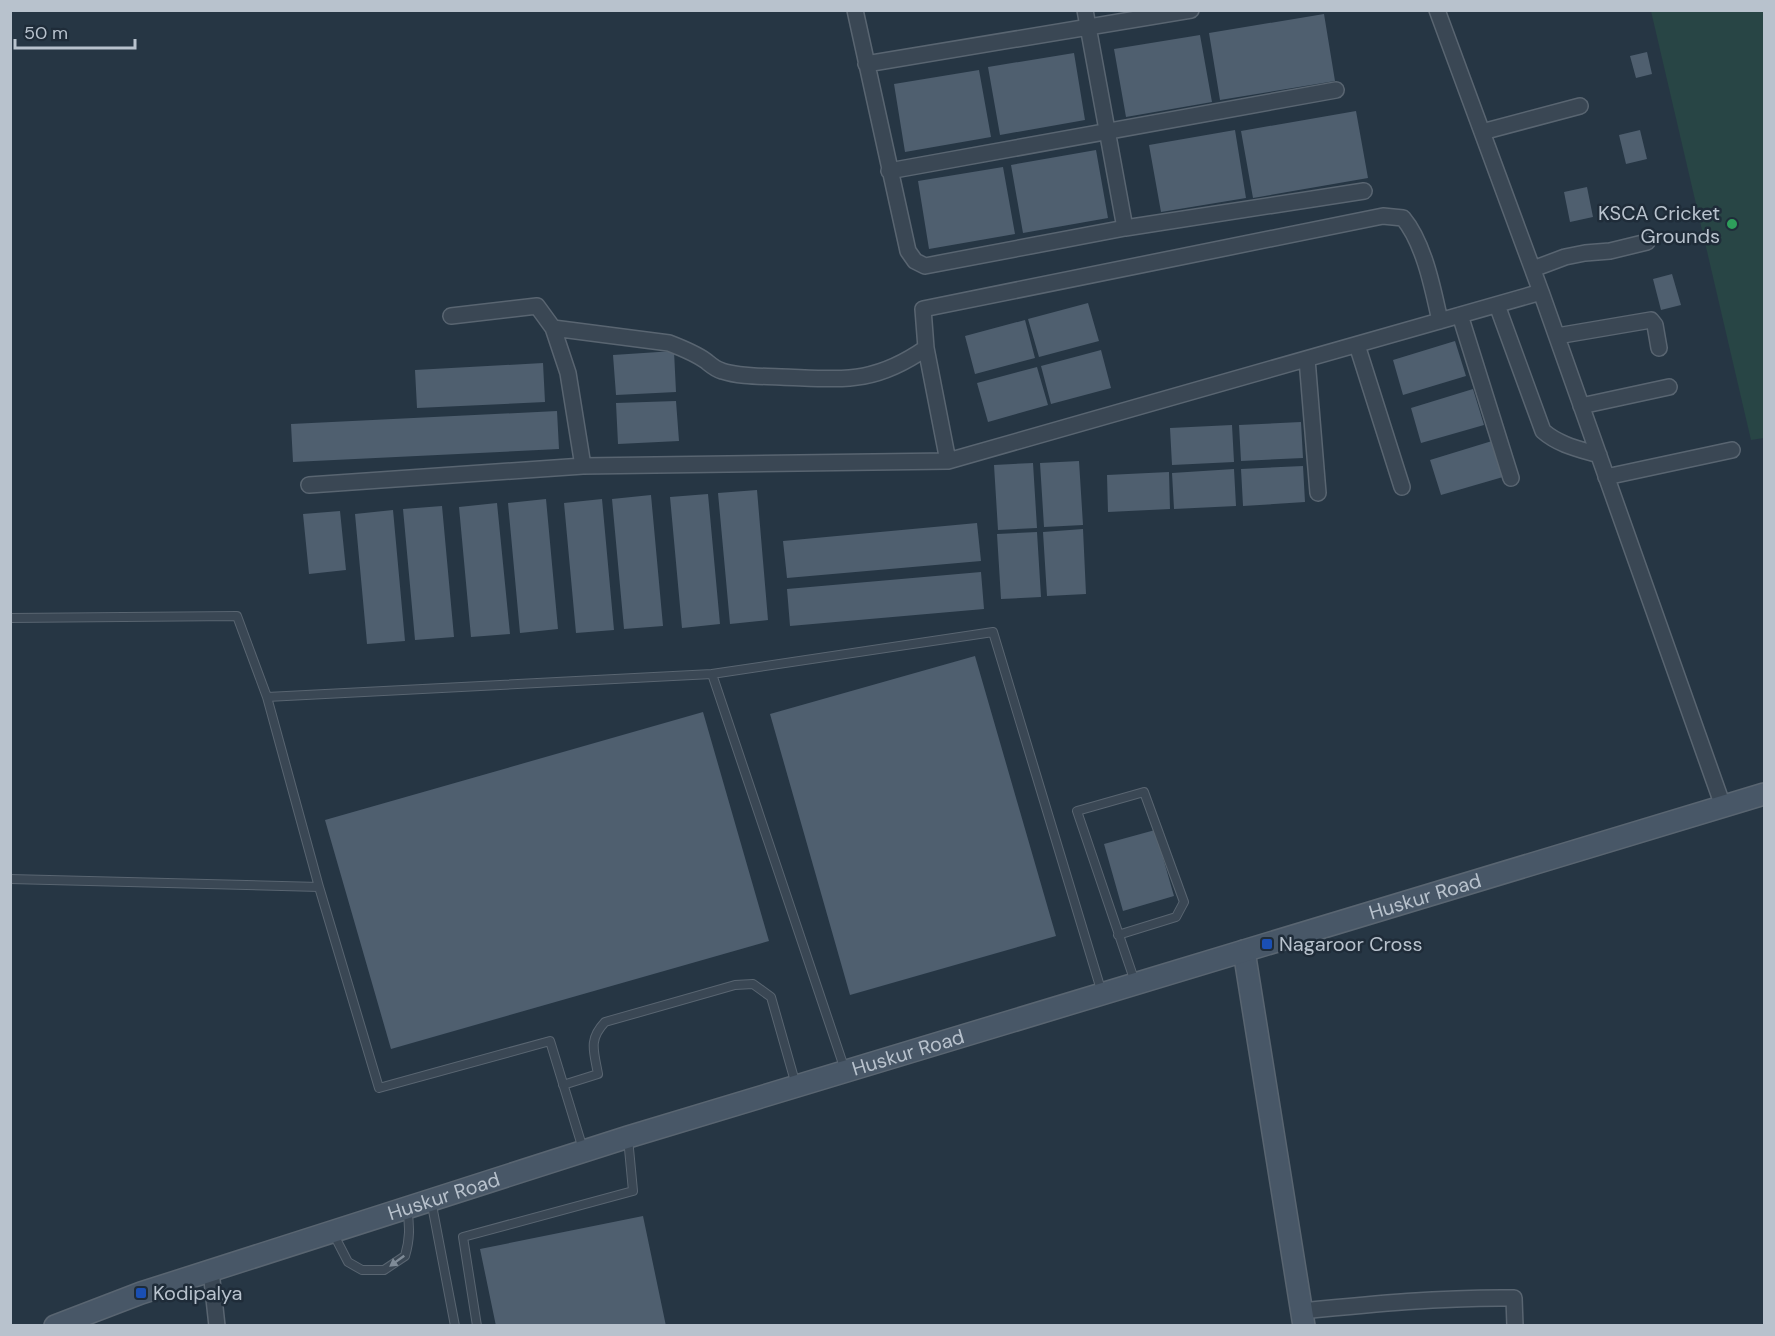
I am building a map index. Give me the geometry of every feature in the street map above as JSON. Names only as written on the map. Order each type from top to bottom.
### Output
[{"type":"street","points":[[855,10],[908,251],[915,261],[925,266],[1125,228],[1364,191]]},
{"type":"street","points":[[1085,10],[1125,228]]},
{"type":"street","points":[[866,64],[1191,10]]},
{"type":"street","points":[[1437,10],[1533,269],[1723,806]]},
{"type":"street","points":[[889,171],[1335,90]]},
{"type":"street","points":[[1482,132],[1580,106]]},
{"type":"street","points":[[948,461],[926,348],[923,309],[1383,216],[1404,218],[1414,231],[1432,284],[1440,321]]},
{"type":"street","points":[[1533,269],[1565,257],[1610,251],[1647,242]]},
{"type":"street","points":[[309,485],[583,466],[948,461],[1541,292]]},
{"type":"street","points":[[1497,305],[1543,431],[1567,446],[1599,454]]},
{"type":"street","points":[[451,316],[537,306],[554,328],[568,373],[583,466]]},
{"type":"street","points":[[1460,315],[1511,478]]},
{"type":"street","points":[[1557,336],[1651,320],[1655,325],[1659,348]]},
{"type":"street","points":[[554,328],[669,343],[687,350],[712,367],[746,376],[858,378],[882,372],[914,357],[926,348]]},
{"type":"street","points":[[1357,345],[1402,487]]},
{"type":"street","points":[[1307,359],[1318,493]]},
{"type":"street","points":[[1581,406],[1670,387]]},
{"type":"street","points":[[1606,477],[1732,450]]},
{"type":"street","name":"Huskur Road","points":[[55,1326],[141,1293],[628,1137],[1764,794]]},
{"type":"street","points":[[1245,951],[1303,1318],[1386,1303],[1514,1298],[1515,1326]]},
{"type":"street","points":[[211,1270],[217,1326]]},
{"type":"lane","points":[[10,618],[237,616],[267,697],[319,887],[379,1088],[550,1041],[584,1151]]},
{"type":"lane","points":[[267,697],[712,674],[993,632],[1102,995]]},
{"type":"lane","points":[[712,674],[845,1071]]},
{"type":"lane","points":[[1118,935],[1176,917],[1184,902],[1144,792],[1077,811],[1118,935],[1135,984]]},
{"type":"lane","points":[[10,879],[319,887]]},
{"type":"lane","points":[[563,1085],[598,1074],[592,1042],[597,1031],[605,1022],[735,985],[753,984],[771,997],[797,1086]]},
{"type":"lane","points":[[477,1326],[463,1237],[633,1191],[628,1137]]},
{"type":"lane","points":[[430,1200],[455,1326]]},
{"type":"lane","points":[[332,1231],[348,1262],[362,1270],[384,1270],[405,1256],[410,1240],[407,1208]]},
{"type":"green space","name":"KSCA Cricket Grounds","points":[[1651,11],[1764,11],[1764,438],[1751,440]]},
{"type":"building","points":[[1324,14],[1335,81],[1220,100],[1209,33]]},
{"type":"building","points":[[1200,35],[1212,102],[1126,117],[1114,49]]},
{"type":"building","points":[[1647,52],[1652,74],[1636,78],[1630,56]]},
{"type":"building","points":[[1074,53],[1085,120],[1000,135],[988,67]]},
{"type":"building","points":[[979,70],[991,137],[905,152],[894,84]]},
{"type":"building","points":[[1356,111],[1368,178],[1253,198],[1241,131]]},
{"type":"building","points":[[1235,130],[1246,198],[1161,212],[1149,145]]},
{"type":"building","points":[[1640,130],[1647,159],[1626,164],[1619,135]]},
{"type":"building","points":[[1096,150],[1108,218],[1023,233],[1011,165]]},
{"type":"building","points":[[1003,167],[1015,234],[929,249],[918,181]]},
{"type":"building","points":[[1587,187],[1593,217],[1570,222],[1564,192]]},
{"type":"building","points":[[1672,274],[1681,305],[1661,310],[1653,279]]},
{"type":"building","points":[[1088,303],[1099,341],[1039,357],[1028,319]]},
{"type":"building","points":[[1025,320],[1035,358],[975,374],[965,336]]},
{"type":"building","points":[[1455,341],[1466,376],[1403,395],[1393,360]]},
{"type":"building","points":[[1101,350],[1111,388],[1051,404],[1041,366]]},
{"type":"building","points":[[674,351],[676,392],[616,395],[613,355]]},
{"type":"building","points":[[543,363],[545,402],[417,408],[415,370]]},
{"type":"building","points":[[1037,367],[1048,405],[988,422],[977,383]]},
{"type":"building","points":[[1473,389],[1484,425],[1421,443],[1411,408]]},
{"type":"building","points":[[676,401],[679,441],[618,444],[616,403]]},
{"type":"building","points":[[557,411],[559,449],[293,462],[291,424]]},
{"type":"building","points":[[1301,422],[1303,458],[1241,461],[1239,425]]},
{"type":"building","points":[[1232,425],[1234,462],[1172,465],[1170,428]]},
{"type":"building","points":[[1492,441],[1503,477],[1441,495],[1430,460]]},
{"type":"building","points":[[1079,461],[1083,525],[1044,527],[1040,463]]},
{"type":"building","points":[[1033,463],[1037,528],[998,530],[994,465]]},
{"type":"building","points":[[1303,466],[1305,502],[1243,506],[1241,469]]},
{"type":"building","points":[[1234,469],[1236,506],[1174,509],[1172,473]]},
{"type":"building","points":[[1169,472],[1170,509],[1108,512],[1107,475]]},
{"type":"building","points":[[757,490],[768,620],[730,624],[718,493]]},
{"type":"building","points":[[708,494],[720,624],[682,628],[670,497]]},
{"type":"building","points":[[651,495],[663,626],[624,629],[612,499]]},
{"type":"building","points":[[546,499],[558,629],[520,633],[508,503]]},
{"type":"building","points":[[602,499],[614,630],[576,633],[564,503]]},
{"type":"building","points":[[497,503],[510,634],[471,637],[459,507]]},
{"type":"building","points":[[442,506],[454,637],[415,640],[403,509]]},
{"type":"building","points":[[393,510],[405,641],[367,644],[355,514]]},
{"type":"building","points":[[340,511],[346,570],[309,574],[303,514]]},
{"type":"building","points":[[977,523],[981,561],[787,578],[783,541]]},
{"type":"building","points":[[1083,529],[1086,594],[1047,596],[1043,532]]},
{"type":"building","points":[[1037,532],[1041,597],[1001,599],[997,534]]},
{"type":"building","points":[[981,572],[984,609],[790,626],[787,589]]},
{"type":"building","points":[[975,656],[1056,936],[850,995],[770,714]]},
{"type":"building","points":[[703,712],[769,941],[391,1049],[325,820]]},
{"type":"building","points":[[1155,830],[1174,896],[1123,911],[1104,844]]},
{"type":"building","points":[[643,1216],[666,1326],[496,1326],[480,1249]]},
{"type":"place","name":"KSCA Cricket Grounds","points":[[1732,224]]},
{"type":"place","name":"Nagaroor Cross","points":[[1267,944]]},
{"type":"place","name":"Kodipalya","points":[[141,1293]]}]
